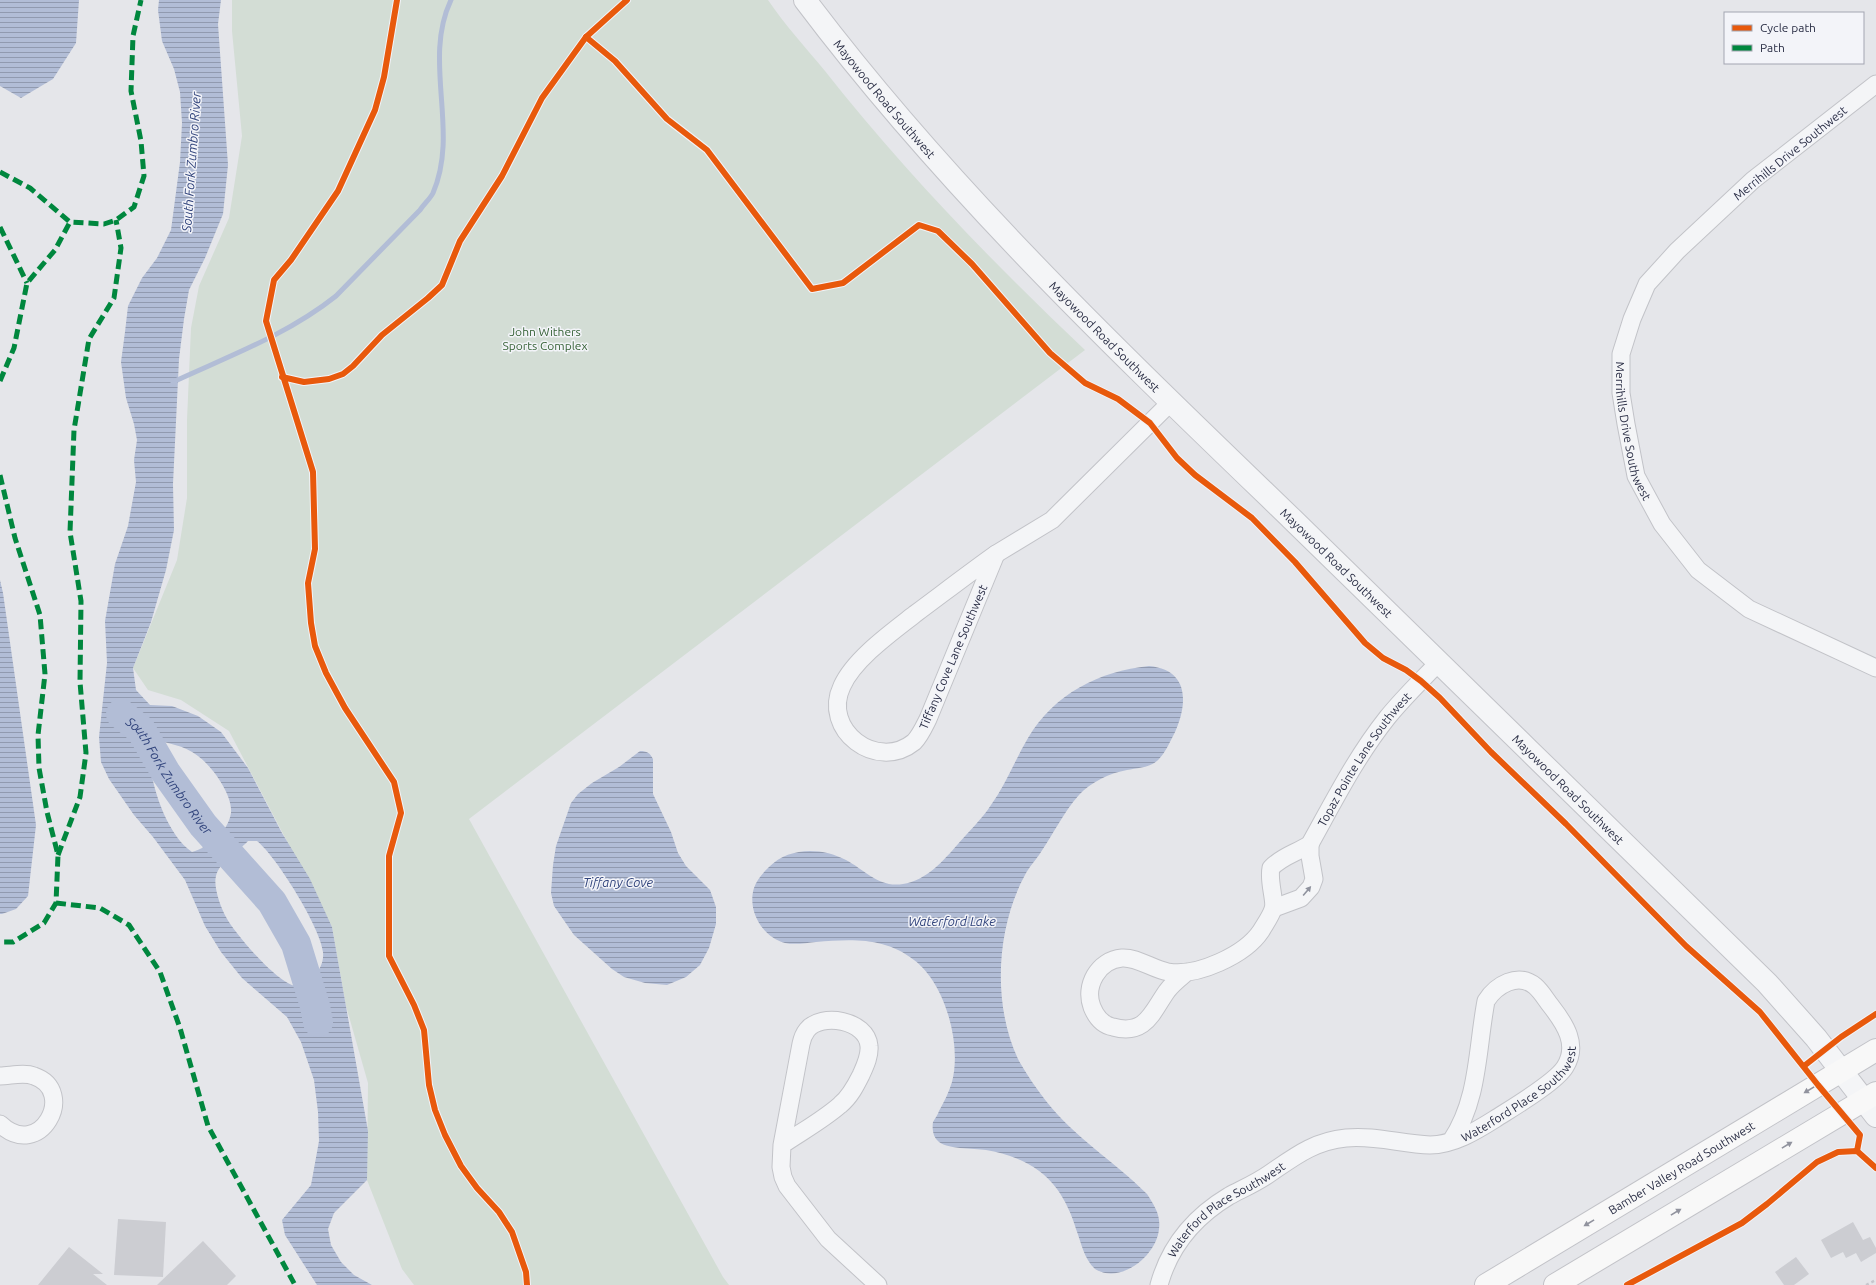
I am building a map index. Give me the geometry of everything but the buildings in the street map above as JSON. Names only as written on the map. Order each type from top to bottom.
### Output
[{"type":"main road","name":"Bamber Valley Road Southwest","points":[[1486,1285],[1876,1050]]},
{"type":"main road","points":[[1555,1285],[1872,1103]]},
{"type":"street","name":"Mayowood Road Southwest","points":[[805,0],[841,47],[926,149],[1003,234],[1171,402],[1767,983],[1872,1103]]},
{"type":"street","name":"Merrihills Drive Southwest","points":[[1876,84],[1753,180],[1677,251],[1647,284],[1632,318],[1621,354],[1622,393],[1626,424],[1636,476],[1662,524],[1698,570],[1749,609],[1876,668]]},
{"type":"street","name":"Tiffany Cove Lane Southwest","points":[[996,554],[928,719],[915,741],[907,747],[888,752],[867,748],[856,743],[848,736],[843,727],[838,711],[838,697],[847,677],[867,654],[890,634],[996,554],[1052,520],[1171,402]]},
{"type":"street","name":"Topaz Pointe Lane Southwest","points":[[1310,844],[1358,759],[1373,737],[1401,701],[1439,662]]},
{"type":"street","points":[[1187,972],[1168,989],[1152,1016],[1138,1026],[1120,1029],[1103,1024],[1098,1018],[1090,1001],[1089,992],[1096,973],[1104,965],[1112,961],[1122,958],[1133,959],[1169,972],[1187,972],[1227,958],[1247,946],[1261,932],[1274,908],[1270,884],[1271,868],[1283,857],[1300,851],[1310,844]]},
{"type":"street","points":[[1274,908],[1301,898],[1311,888],[1314,879],[1310,856],[1310,844]]},
{"type":"street","name":"Waterford Place Southwest","points":[[1159,1285],[1176,1245],[1194,1222],[1204,1213],[1230,1196],[1259,1180],[1290,1158],[1315,1144],[1346,1137],[1364,1137],[1431,1145],[1451,1141],[1473,1132],[1494,1120],[1557,1077],[1569,1060],[1571,1051],[1570,1039],[1566,1026],[1541,992],[1528,982],[1510,981],[1503,983],[1491,993],[1486,1001],[1475,1079],[1469,1104],[1458,1130],[1451,1141]]},
{"type":"street","points":[[782,1145],[841,1105],[854,1088],[869,1052],[869,1044],[860,1030],[850,1024],[827,1020],[813,1025],[807,1030],[801,1044],[782,1145],[780,1157],[783,1177],[787,1186],[828,1239],[878,1285]]},
{"type":"street","points":[[0,1076],[34,1076],[44,1082],[51,1092],[55,1102],[52,1113],[46,1125],[38,1132],[28,1135],[15,1134],[5,1129],[0,1124]]},
{"type":"path","points":[[1866,1285],[1876,1280]]},
{"type":"green space","name":"John Withers Sports Complex","points":[[232,0],[768,0],[788,27],[855,108],[917,180],[1016,283],[1085,350],[469,819],[723,1277],[729,1285],[414,1285],[402,1269],[367,1180],[368,1083],[346,1006],[332,927],[229,731],[181,700],[148,690],[133,668],[177,560],[187,498],[187,420],[191,328],[199,286],[229,218],[242,136],[232,31]]},
{"type":"water","points":[[0,0],[79,0],[76,43],[53,79],[21,98],[0,86]]},
{"type":"water","points":[[159,0],[221,0],[218,24],[228,165],[223,214],[205,258],[189,290],[179,359],[173,484],[174,530],[166,570],[151,622],[133,668],[136,690],[150,705],[172,706],[198,716],[221,732],[248,768],[282,833],[310,879],[332,927],[368,1131],[367,1180],[334,1213],[328,1229],[331,1245],[341,1262],[354,1275],[372,1285],[317,1285],[285,1235],[282,1220],[311,1185],[319,1141],[318,1112],[314,1080],[301,1042],[287,1017],[242,978],[221,952],[205,926],[185,880],[153,837],[134,815],[109,779],[101,762],[99,737],[107,663],[105,621],[115,564],[128,526],[136,482],[134,460],[137,440],[126,398],[121,362],[128,306],[142,278],[157,258],[171,230],[180,162],[182,123],[180,92],[174,69],[162,41],[158,10]],"holes":[[[150,739],[175,745],[193,752],[204,761],[215,774],[229,798],[231,813],[226,826],[217,838],[198,850],[192,852],[182,843],[173,831],[165,816],[154,784],[149,752]],[[248,841],[257,841],[275,861],[286,876],[315,927],[323,952],[323,959],[313,979],[304,985],[296,986],[288,983],[268,968],[238,935],[222,908],[218,897],[215,881],[216,876],[225,861]]]},
{"type":"water","points":[[0,580],[36,825],[28,896],[16,909],[2,914],[0,914]]},
{"type":"water","name":"Waterford Lake","points":[[1149,666],[1164,669],[1174,675],[1180,684],[1183,694],[1183,706],[1176,730],[1165,751],[1156,762],[1148,766],[1121,771],[1101,779],[1084,790],[1068,809],[1027,872],[1015,896],[1003,943],[1001,967],[1001,992],[1004,1016],[1010,1039],[1025,1071],[1057,1114],[1082,1138],[1147,1194],[1158,1215],[1159,1229],[1157,1239],[1145,1257],[1136,1265],[1126,1270],[1116,1273],[1105,1273],[1095,1269],[1091,1265],[1083,1250],[1065,1203],[1057,1189],[1043,1174],[1016,1158],[986,1150],[946,1146],[937,1140],[933,1132],[933,1122],[952,1082],[955,1067],[955,1050],[953,1033],[942,999],[925,970],[903,952],[879,943],[842,940],[792,944],[777,940],[769,935],[758,922],[752,896],[754,888],[762,874],[777,860],[806,851],[816,851],[836,856],[853,864],[879,881],[894,885],[919,879],[941,863],[984,815],[1001,789],[1028,738],[1039,722],[1051,709],[1080,687],[1096,679],[1113,673]]},
{"type":"water","name":"Tiffany Cove","points":[[640,751],[645,751],[651,755],[653,759],[653,794],[671,832],[678,853],[686,866],[710,890],[716,907],[716,924],[709,948],[700,965],[686,977],[667,985],[645,983],[624,977],[612,969],[574,935],[554,906],[551,893],[556,846],[571,803],[578,794],[592,783],[619,767]]},
{"type":"waterway","points":[[173,382],[257,344],[317,310],[336,296],[420,210],[433,193],[440,169],[443,145],[440,47],[443,23],[451,0]]},
{"type":"waterway","name":"South Fork Zumbro River","points":[[121,714],[141,730],[166,773],[203,825],[272,902],[296,944],[315,1006],[318,1022]]},
{"type":"marked path","points":[[0,172],[30,188],[70,222],[104,224],[116,220],[134,207],[144,176],[141,141],[131,91],[133,36],[141,0]]},
{"type":"marked path","points":[[58,855],[80,797],[86,753],[80,682],[81,601],[70,532],[74,430],[89,339],[114,298],[121,248],[116,220]]},
{"type":"marked path","points":[[0,381],[14,348],[27,283],[55,250],[70,222]]},
{"type":"marked path","points":[[0,227],[27,283]]},
{"type":"marked path","points":[[0,475],[15,538],[40,615],[45,674],[38,735],[39,768],[47,812],[58,855],[56,903],[44,923],[13,942],[0,942]]},
{"type":"marked path","points":[[56,903],[100,908],[129,925],[160,972],[180,1028],[208,1126],[295,1285]]},
{"type":"cycle path","points":[[397,0],[384,77],[375,110],[338,191],[291,260],[274,280],[266,321],[313,472],[315,549],[308,583],[311,623],[315,646],[326,673],[345,708],[394,782],[401,813],[389,856],[389,956],[414,1005],[424,1030],[429,1085],[435,1110],[445,1135],[461,1166],[477,1188],[499,1212],[512,1232],[526,1272],[527,1285]]},
{"type":"cycle path","points":[[282,377],[304,382],[329,379],[343,374],[353,366],[382,335],[442,285],[460,241],[502,176],[542,98],[586,37],[627,0]]},
{"type":"cycle path","points":[[586,37],[615,61],[667,119],[707,150],[812,289],[843,283],[919,225],[938,231],[972,264],[1050,353],[1085,383],[1118,399],[1150,423],[1177,458],[1195,475],[1252,518],[1295,562],[1365,643],[1383,658],[1406,670],[1440,698],[1491,752],[1566,824],[1686,946],[1760,1012],[1860,1135],[1857,1151]]},
{"type":"cycle path","points":[[1804,1066],[1841,1037],[1876,1014]]},
{"type":"cycle path","points":[[1627,1285],[1742,1223],[1817,1162],[1838,1152],[1857,1151],[1876,1168]]}]
